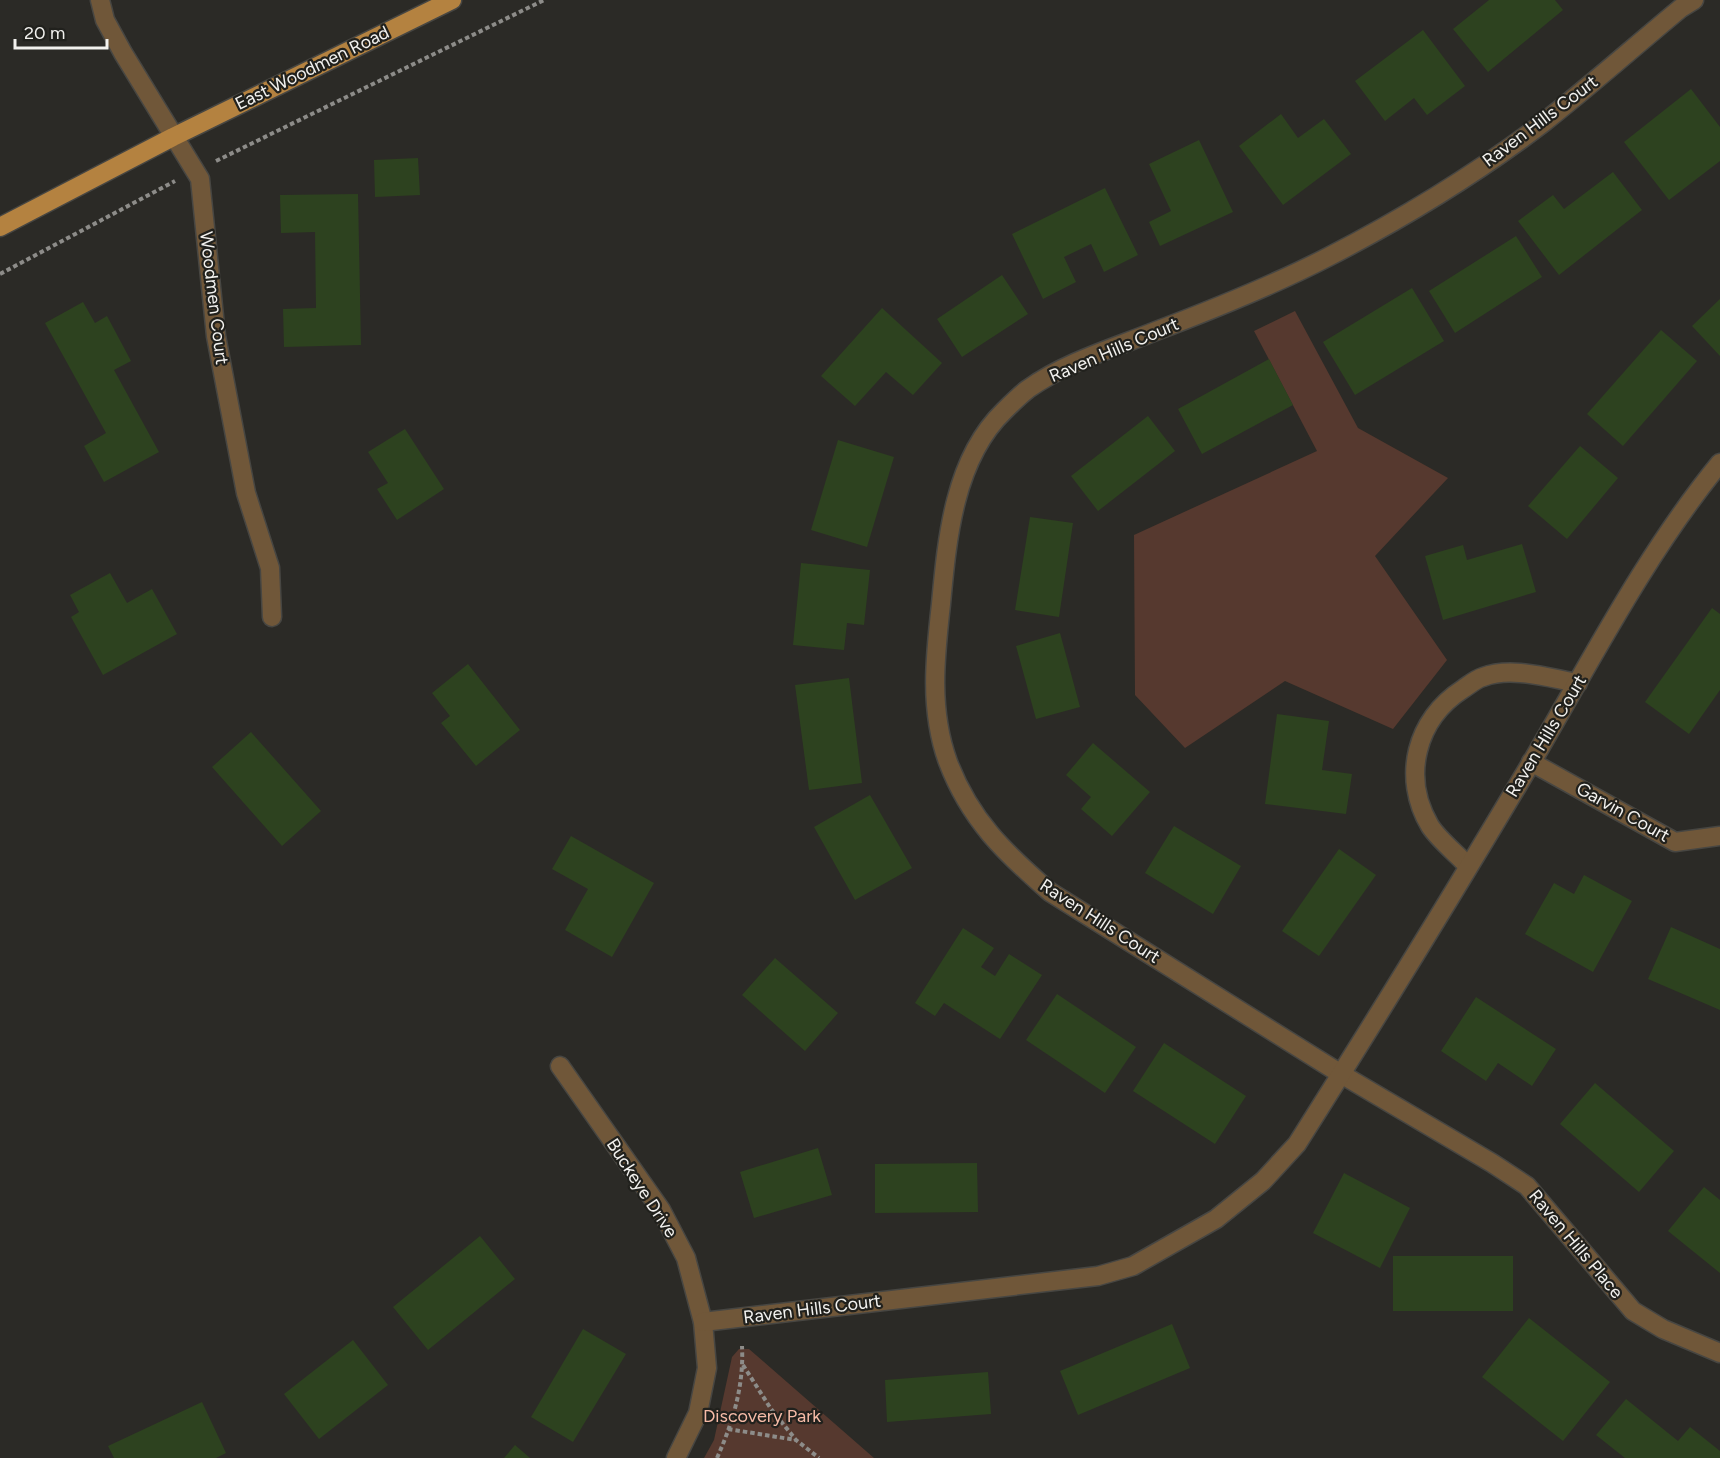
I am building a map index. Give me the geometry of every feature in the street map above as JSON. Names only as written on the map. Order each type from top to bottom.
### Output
[{"type":"main road","name":"East Woodmen Road","points":[[0,227],[173,137],[452,0]]},
{"type":"street","name":"Woodmen Court","points":[[100,0],[105,20],[200,179],[216,336],[246,494],[270,567],[272,617]]},
{"type":"street","name":"Raven Hills Court","points":[[1341,1074],[1050,892],[1009,856],[971,811],[948,761],[938,721],[934,670],[948,536],[960,486],[976,448],[1000,414],[1028,389],[1071,365],[1260,291],[1381,229],[1488,162],[1543,123],[1681,8],[1694,0]]},
{"type":"street","name":"Raven Hills Court","points":[[703,1322],[1098,1276],[1133,1266],[1216,1219],[1263,1181],[1297,1144],[1671,530],[1720,463]]},
{"type":"street","points":[[1468,866],[1431,826],[1422,806],[1416,781],[1416,758],[1421,736],[1435,714],[1453,696],[1482,677],[1516,672],[1578,683]]},
{"type":"street","name":"Garvin Court","points":[[1531,762],[1675,842],[1720,836]]},
{"type":"street","name":"Buckeye Drive","points":[[560,1066],[661,1210],[686,1258],[703,1322],[707,1368],[698,1413],[676,1458]]},
{"type":"street","name":"Raven Hills Place","points":[[1341,1074],[1527,1186],[1633,1311],[1663,1329],[1720,1353]]},
{"type":"path","points":[[0,274],[132,202],[544,0]]},
{"type":"path","points":[[717,1458],[737,1408],[743,1365],[742,1346]]},
{"type":"path","points":[[743,1365],[771,1409],[796,1440],[819,1458]]},
{"type":"path","points":[[728,1429],[796,1440]]},
{"type":"green space","points":[[1295,311],[1358,428],[1448,478],[1375,556],[1447,660],[1393,729],[1285,681],[1185,748],[1135,695],[1134,535],[1317,451],[1254,331]]},
{"type":"green space","name":"Discovery Park","points":[[739,1349],[749,1349],[874,1458],[704,1458],[714,1440],[732,1357]]},
{"type":"building","points":[[1489,0],[1555,0],[1563,10],[1488,72],[1453,29]]},
{"type":"building","points":[[1423,30],[1465,86],[1427,115],[1414,98],[1385,121],[1355,81]]},
{"type":"building","points":[[1691,89],[1720,127],[1720,161],[1669,200],[1624,142]]},
{"type":"building","points":[[1281,114],[1298,138],[1324,119],[1351,154],[1283,205],[1239,146]]},
{"type":"building","points":[[1199,140],[1233,212],[1160,246],[1149,222],[1171,211],[1149,164]]},
{"type":"building","points":[[418,158],[420,195],[375,197],[374,160]]},
{"type":"building","points":[[1613,172],[1642,210],[1559,275],[1518,221],[1553,195],[1564,209]]},
{"type":"building","points":[[1105,188],[1138,255],[1104,272],[1091,244],[1064,257],[1076,282],[1043,299],[1012,234]]},
{"type":"building","points":[[358,194],[361,345],[284,347],[283,309],[316,308],[315,232],[281,233],[280,195]]},
{"type":"building","points":[[1516,236],[1542,277],[1455,333],[1429,291]]},
{"type":"building","points":[[1002,275],[1028,314],[962,357],[937,319]]},
{"type":"building","points":[[1412,288],[1444,341],[1355,395],[1323,342]]},
{"type":"building","points":[[1720,299],[1720,356],[1692,326]]},
{"type":"building","points":[[83,302],[95,323],[107,316],[131,361],[114,370],[159,452],[104,482],[84,446],[106,433],[45,323]]},
{"type":"building","points":[[882,308],[942,363],[913,395],[886,372],[855,406],[821,376]]},
{"type":"building","points":[[1661,330],[1697,361],[1623,446],[1587,414]]},
{"type":"building","points":[[1269,359],[1293,405],[1202,454],[1178,409]]},
{"type":"building","points":[[1148,416],[1175,451],[1098,511],[1071,476]]},
{"type":"building","points":[[405,429],[444,489],[397,520],[377,489],[388,483],[368,452]]},
{"type":"building","points":[[838,440],[894,457],[867,547],[811,530]]},
{"type":"building","points":[[1580,446],[1618,478],[1567,539],[1528,506]]},
{"type":"building","points":[[1030,517],[1073,523],[1059,617],[1015,610]]},
{"type":"building","points":[[1522,544],[1536,592],[1443,620],[1425,556],[1463,545],[1467,560]]},
{"type":"building","points":[[801,563],[870,570],[864,625],[847,623],[844,650],[793,645]]},
{"type":"building","points":[[110,573],[127,603],[152,589],[177,634],[103,675],[71,617],[79,612],[70,595]]},
{"type":"building","points":[[1712,608],[1720,614],[1720,690],[1689,734],[1645,702]]},
{"type":"building","points":[[1060,633],[1080,707],[1036,719],[1016,646]]},
{"type":"building","points":[[468,664],[520,730],[476,766],[441,723],[450,716],[432,693]]},
{"type":"building","points":[[849,678],[862,783],[809,790],[795,685]]},
{"type":"building","points":[[1277,714],[1329,721],[1322,770],[1352,774],[1346,814],[1265,804]]},
{"type":"building","points":[[251,732],[321,811],[282,846],[212,767]]},
{"type":"building","points":[[1093,743],[1150,792],[1112,836],[1081,809],[1091,797],[1066,775]]},
{"type":"building","points":[[870,795],[912,868],[855,900],[814,827]]},
{"type":"building","points":[[1174,826],[1241,866],[1213,914],[1145,873]]},
{"type":"building","points":[[571,836],[654,883],[612,957],[565,930],[588,889],[552,869]]},
{"type":"building","points":[[1339,849],[1376,875],[1319,956],[1282,931]]},
{"type":"building","points":[[1584,875],[1632,901],[1593,972],[1525,934],[1554,883],[1574,894]]},
{"type":"building","points":[[1671,927],[1720,949],[1720,1010],[1648,979]]},
{"type":"building","points":[[963,928],[994,948],[981,967],[995,976],[1009,954],[1042,975],[1000,1039],[944,1003],[935,1016],[915,1003]]},
{"type":"building","points":[[775,958],[838,1013],[805,1051],[742,995]]},
{"type":"building","points":[[1057,994],[1136,1047],[1105,1093],[1026,1040]]},
{"type":"building","points":[[1476,997],[1556,1049],[1532,1086],[1498,1063],[1486,1081],[1441,1051]]},
{"type":"building","points":[[1164,1043],[1246,1096],[1215,1144],[1133,1091]]},
{"type":"building","points":[[1595,1083],[1674,1151],[1639,1192],[1560,1124]]},
{"type":"building","points":[[818,1148],[832,1195],[754,1218],[740,1172]]},
{"type":"building","points":[[977,1163],[978,1212],[875,1213],[875,1164]]},
{"type":"building","points":[[1344,1173],[1410,1208],[1380,1268],[1313,1233]]},
{"type":"building","points":[[1704,1187],[1720,1200],[1720,1273],[1668,1231]]},
{"type":"building","points":[[480,1236],[515,1279],[428,1350],[393,1307]]},
{"type":"building","points":[[1393,1256],[1513,1256],[1513,1311],[1393,1311]]},
{"type":"building","points":[[1529,1318],[1610,1382],[1563,1441],[1482,1377]]},
{"type":"building","points":[[1172,1324],[1190,1368],[1078,1415],[1060,1371]]},
{"type":"building","points":[[583,1329],[626,1354],[573,1442],[531,1417]]},
{"type":"building","points":[[353,1340],[388,1385],[319,1439],[284,1394]]},
{"type":"building","points":[[988,1372],[991,1414],[887,1422],[885,1380]]},
{"type":"building","points":[[1626,1399],[1678,1441],[1690,1427],[1720,1451],[1720,1458],[1625,1458],[1596,1435]]},
{"type":"building","points":[[202,1402],[226,1453],[216,1458],[114,1458],[108,1446]]},
{"type":"building","points":[[515,1445],[530,1458],[504,1458]]}]
